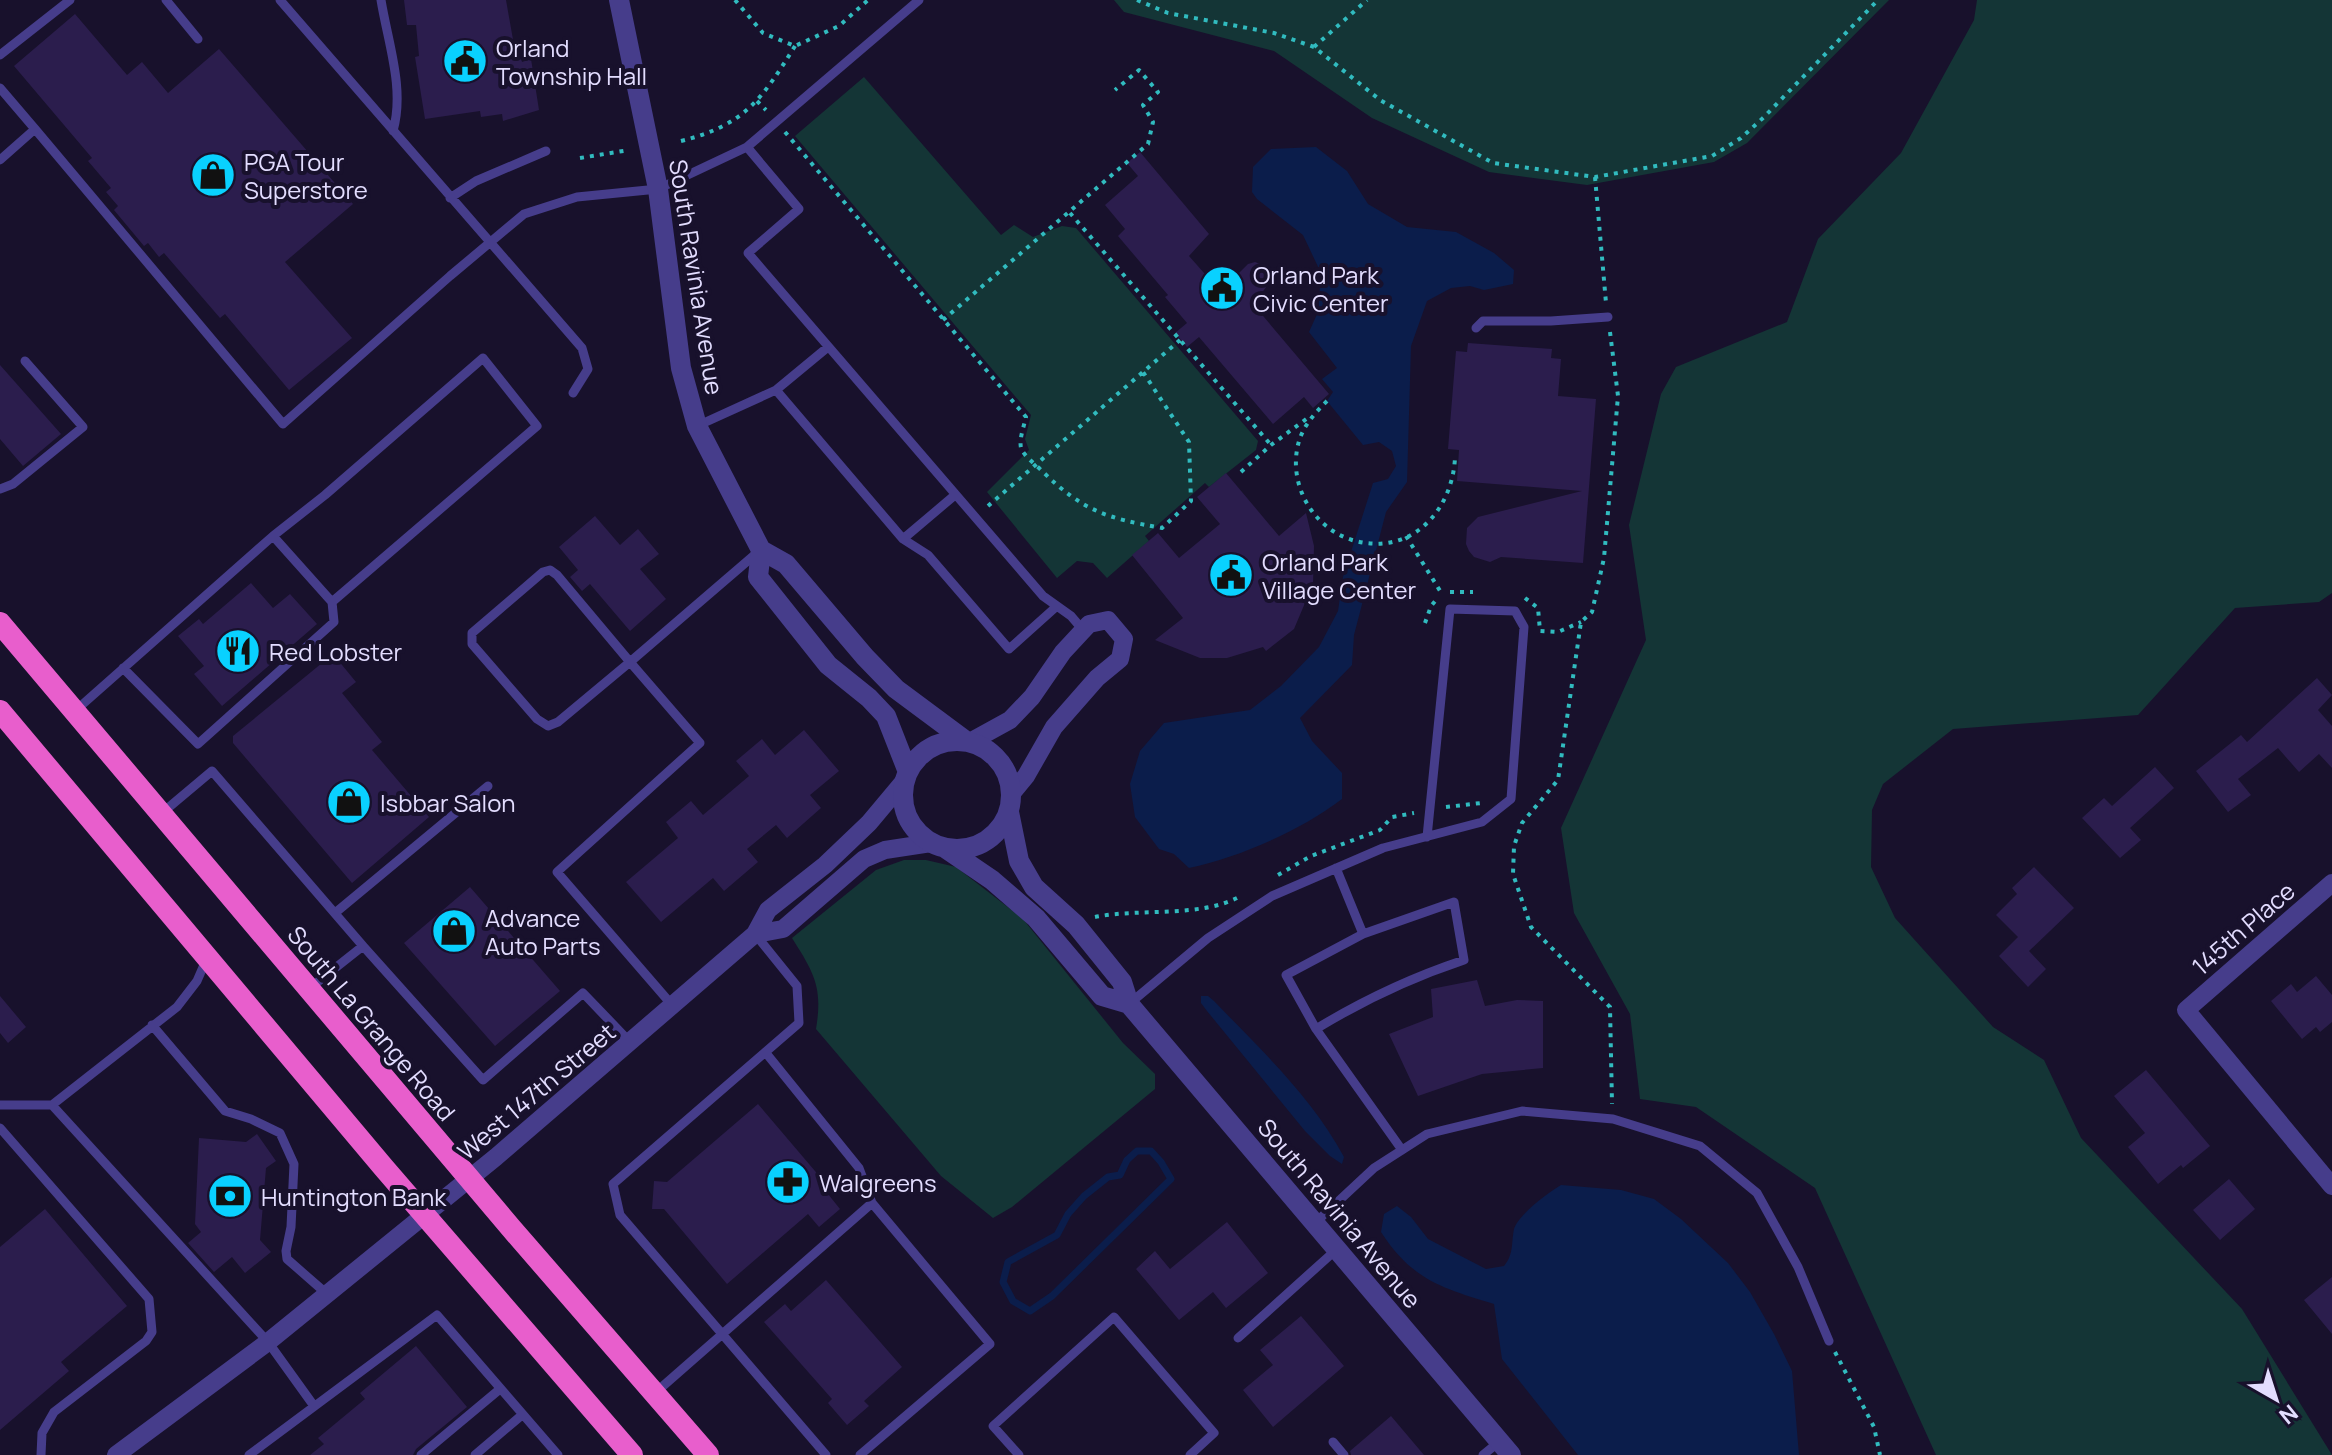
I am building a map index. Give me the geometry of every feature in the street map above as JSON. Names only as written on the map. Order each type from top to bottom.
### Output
[{"type":"highway","name":"South La Grange Road","points":[[0,623],[708,1455]]},
{"type":"highway","points":[[2,717],[632,1455]]},
{"type":"street","name":"South Ravinia Avenue","points":[[619,0],[658,189],[681,368],[697,426],[761,550],[786,564],[896,689],[968,741]]},
{"type":"street","name":"South Ravinia Avenue","points":[[761,550],[758,577],[828,665],[886,716],[906,776]]},
{"type":"street","points":[[968,741],[1010,720],[1089,624],[1108,620],[1124,639],[1120,659],[1097,678],[1054,727],[1011,802],[1001,827],[989,839],[961,849],[938,846],[910,822],[904,808],[906,776],[920,755],[933,746],[949,741],[968,741],[984,747],[999,759],[1009,775],[1011,802]]},
{"type":"street","name":"West 147th Street","points":[[116,1455],[268,1342],[470,1179],[630,1042],[755,934],[768,910],[825,865],[869,823],[906,776]]},
{"type":"street","name":"South Ravinia Avenue","points":[[1011,802],[1019,861],[1034,887],[1076,925],[1122,982],[1129,1004],[1506,1448]]},
{"type":"street","name":"South Ravinia Avenue","points":[[938,846],[992,880],[1036,918],[1102,996],[1129,1004]]},
{"type":"street","name":"West 147th Street","points":[[755,934],[783,929],[864,859],[885,850],[938,846]]},
{"type":"street","name":"145th Place","points":[[2332,883],[2186,1010],[2332,1186]]},
{"type":"lane","points":[[0,55],[70,0]]},
{"type":"lane","points":[[166,0],[198,39]]},
{"type":"lane","points":[[280,0],[582,348],[588,369],[573,393]]},
{"type":"lane","points":[[381,0],[398,94],[399,112],[393,131]]},
{"type":"lane","points":[[0,88],[283,424],[524,214],[577,197],[658,189],[747,147],[919,0]]},
{"type":"lane","points":[[0,160],[35,129]]},
{"type":"lane","points":[[747,147],[799,209],[748,253],[1043,596],[1071,616],[1083,630]]},
{"type":"lane","points":[[450,198],[476,181],[546,151]]},
{"type":"lane","points":[[1476,328],[1483,321],[1608,317]]},
{"type":"lane","points":[[697,426],[776,390],[828,347]]},
{"type":"lane","points":[[75,711],[273,536],[483,358],[537,426],[332,602]]},
{"type":"lane","points":[[0,489],[13,484],[83,427],[25,361]]},
{"type":"lane","points":[[776,390],[903,539],[928,555],[1009,649],[1057,606]]},
{"type":"lane","points":[[903,539],[955,495]]},
{"type":"lane","points":[[123,668],[198,744],[334,622],[332,602],[273,536]]},
{"type":"lane","points":[[672,1005],[557,872],[700,743],[630,662],[557,575],[550,570],[543,572],[472,633],[472,644],[537,719],[548,726],[558,722],[630,662],[761,550]]},
{"type":"lane","points":[[1129,1004],[1208,938],[1272,896],[1383,848],[1427,837],[1482,822],[1511,799],[1524,627],[1515,611],[1450,609],[1427,837]]},
{"type":"lane","points":[[161,814],[212,771],[483,1080],[583,993],[630,1042]]},
{"type":"lane","points":[[335,913],[488,786]]},
{"type":"lane","points":[[1336,868],[1363,934]]},
{"type":"lane","points":[[1316,1029],[1356,1004],[1411,978],[1464,960],[1454,902],[1363,934],[1286,975],[1316,1029],[1402,1150]]},
{"type":"lane","points":[[755,934],[797,986],[799,1023],[613,1184],[620,1215],[826,1455]]},
{"type":"lane","points":[[309,988],[363,946]]},
{"type":"lane","points":[[0,1105],[52,1105],[177,1007],[197,981],[208,956]]},
{"type":"lane","points":[[152,1025],[225,1111],[280,1133],[294,1164],[287,1259],[327,1294]]},
{"type":"lane","points":[[766,1053],[859,1168],[872,1203],[990,1344],[860,1455]]},
{"type":"lane","points":[[52,1105],[268,1342],[314,1406]]},
{"type":"lane","points":[[1315,1223],[1374,1168],[1427,1134],[1522,1111],[1613,1119],[1700,1146],[1757,1193],[1798,1267],[1829,1341]]},
{"type":"lane","points":[[0,1128],[149,1299],[152,1332],[146,1341],[54,1412],[42,1433],[41,1455]]},
{"type":"lane","points":[[655,1393],[872,1203]]},
{"type":"lane","points":[[1238,1338],[1337,1249]]},
{"type":"lane","points":[[249,1455],[437,1315],[558,1455]]},
{"type":"lane","points":[[1019,1455],[993,1426],[1114,1317],[1214,1433],[1190,1455]]},
{"type":"lane","points":[[421,1455],[500,1389]]},
{"type":"lane","points":[[475,1455],[522,1415]]},
{"type":"lane","points":[[1333,1442],[1344,1455]]},
{"type":"lane","points":[[1483,1455],[1506,1448]]},
{"type":"path","points":[[735,0],[763,33],[795,46]]},
{"type":"path","points":[[681,141],[726,126],[767,91],[795,46],[839,26],[868,0]]},
{"type":"path","points":[[1137,0],[1168,13],[1274,33],[1314,47],[1380,100],[1493,163],[1595,177],[1712,156],[1722,150],[1764,117],[1878,0]]},
{"type":"path","points":[[1314,47],[1367,0]]},
{"type":"path","points":[[943,320],[1148,144],[1153,122],[1143,105],[1158,92],[1139,70],[1115,90]]},
{"type":"path","points":[[757,101],[1026,417],[1022,449],[1036,465],[1078,502],[1104,516],[1162,528],[1191,501],[1189,442],[1143,372]]},
{"type":"path","points":[[580,158],[632,150]]},
{"type":"path","points":[[1595,177],[1618,396],[1604,558],[1592,612],[1581,622],[1558,780],[1522,823],[1514,846],[1513,874],[1531,927],[1610,1007],[1613,1119]]},
{"type":"path","points":[[1070,213],[1271,445]]},
{"type":"path","points":[[988,506],[1180,340]]},
{"type":"path","points":[[1241,472],[1327,401]]},
{"type":"path","points":[[1314,413],[1305,428],[1296,456],[1299,486],[1313,513],[1336,533],[1351,540],[1368,543],[1404,538],[1431,521],[1442,508],[1452,484],[1455,458]]},
{"type":"path","points":[[1404,538],[1442,594]]},
{"type":"path","points":[[1273,878],[1311,856],[1380,830],[1392,817],[1511,799],[1530,813]]},
{"type":"path","points":[[1092,918],[1119,912],[1210,907],[1235,900],[1248,892]]},
{"type":"path","points":[[1829,1341],[1874,1427],[1880,1455]]},
{"type":"green space","points":[[1114,0],[1889,0],[1747,143],[1714,162],[1587,185],[1489,172],[1372,118],[1274,51],[1124,12]]},
{"type":"green space","points":[[1977,0],[2332,0],[2332,593],[2319,602],[2235,608],[2138,715],[1953,729],[1883,784],[1872,810],[1871,867],[1895,918],[1993,1027],[2044,1060],[2081,1138],[2242,1309],[2332,1455],[1936,1455],[1815,1188],[1696,1107],[1640,1099],[1630,1014],[1574,913],[1561,828],[1646,640],[1629,525],[1661,394],[1676,367],[1787,322],[1818,239],[1901,153],[1974,20]]},
{"type":"green space","points":[[864,77],[1001,235],[1014,225],[1033,237],[1062,226],[1076,228],[1258,441],[1256,450],[1209,487],[1205,483],[1145,536],[1149,541],[1107,578],[1093,563],[1077,561],[1057,578],[987,492],[1029,450],[1025,439],[1031,415],[795,136]]},
{"type":"green space","points":[[904,860],[926,860],[956,867],[1023,919],[1123,1043],[1155,1074],[1155,1089],[1012,1207],[993,1218],[941,1176],[816,1029],[818,1002],[815,981],[792,938],[876,870]]},
{"type":"water","points":[[1316,147],[1347,171],[1368,204],[1407,227],[1456,232],[1494,253],[1514,270],[1513,284],[1484,290],[1470,286],[1451,288],[1427,301],[1411,346],[1407,482],[1386,512],[1354,635],[1352,665],[1300,718],[1312,741],[1342,773],[1342,799],[1308,822],[1269,841],[1189,868],[1174,854],[1159,849],[1135,817],[1130,784],[1140,751],[1164,723],[1250,710],[1281,686],[1319,647],[1338,611],[1343,577],[1373,483],[1388,479],[1396,466],[1392,451],[1379,442],[1363,445],[1327,401],[1333,392],[1322,379],[1337,368],[1309,332],[1318,312],[1321,273],[1303,235],[1252,192],[1253,167],[1271,149]]},
{"type":"water","points":[[1201,996],[1208,996],[1214,1001],[1301,1094],[1344,1157],[1342,1164],[1305,1131],[1207,1011],[1201,1003]]},
{"type":"water","points":[[1561,1185],[1621,1190],[1654,1199],[1681,1219],[1728,1263],[1750,1292],[1792,1371],[1799,1455],[1578,1455],[1502,1359],[1494,1304],[1444,1287],[1417,1272],[1381,1232],[1384,1214],[1397,1206],[1411,1217],[1428,1239],[1486,1269],[1504,1266],[1511,1253],[1514,1229],[1521,1217]]},
{"type":"building","name":"Orland Township Hall","points":[[404,0],[506,0],[515,51],[520,52],[522,62],[531,59],[539,110],[503,121],[502,114],[481,117],[480,111],[425,119],[415,57],[419,56],[416,25],[407,25]]},
{"type":"building","name":"PGA Tour Superstore","points":[[75,14],[127,75],[142,62],[168,93],[219,49],[353,204],[285,262],[352,338],[289,390],[225,314],[220,318],[164,253],[159,257],[148,243],[144,246],[114,210],[118,206],[106,192],[111,188],[88,161],[92,158],[14,66]]},
{"type":"building","name":"Orland Park Civic Center","points":[[1140,152],[1209,234],[1189,256],[1212,282],[1226,270],[1233,279],[1248,264],[1255,262],[1268,267],[1271,281],[1253,304],[1329,394],[1313,408],[1304,397],[1273,424],[1199,337],[1187,347],[1175,333],[1187,323],[1165,297],[1168,295],[1118,236],[1125,229],[1105,205],[1138,176],[1127,163]]},
{"type":"building","points":[[1468,343],[1552,349],[1551,358],[1561,359],[1558,396],[1596,399],[1583,563],[1501,557],[1490,562],[1474,557],[1469,551],[1467,528],[1478,517],[1582,491],[1457,481],[1459,450],[1448,449],[1456,351],[1467,352]]},
{"type":"building","points":[[0,365],[61,434],[23,466],[0,439]]},
{"type":"building","name":"Orland Park Village Center","points":[[1226,473],[1279,536],[1306,513],[1314,546],[1313,584],[1294,629],[1266,651],[1263,647],[1227,658],[1200,658],[1155,640],[1183,618],[1132,555],[1158,533],[1179,558],[1220,524],[1197,497]]},
{"type":"building","points":[[595,516],[620,545],[638,529],[659,554],[640,569],[666,599],[630,631],[590,584],[582,591],[570,577],[578,570],[559,547]]},
{"type":"building","name":"Red Lobster","points":[[251,583],[273,608],[290,594],[317,624],[222,706],[194,674],[204,666],[178,636],[199,619],[203,624]]},
{"type":"building","points":[[333,654],[356,682],[342,693],[382,742],[372,750],[429,817],[352,883],[233,743],[233,736]]},
{"type":"building","points":[[2317,678],[2332,695],[2318,710],[2332,726],[2332,768],[2319,754],[2299,772],[2278,748],[2238,779],[2251,795],[2228,812],[2196,771],[2241,735],[2247,742]]},
{"type":"building","points":[[804,730],[839,771],[810,795],[821,808],[787,838],[776,825],[747,849],[758,862],[724,891],[713,878],[661,922],[626,882],[678,838],[666,822],[691,801],[703,815],[749,776],[736,761],[762,739],[775,755]]},
{"type":"building","points":[[2155,767],[2174,788],[2130,828],[2141,840],[2120,858],[2082,818],[2104,798],[2112,806]]},
{"type":"building","points":[[2034,867],[2074,908],[2029,951],[2046,969],[2028,987],[1999,956],[2018,937],[1996,915],[2017,894],[2012,888]]},
{"type":"building","points":[[470,887],[560,991],[495,1046],[404,943]]},
{"type":"building","points":[[2316,976],[2332,995],[2332,1022],[2320,1032],[2316,1027],[2302,1039],[2271,1001],[2291,984],[2297,992]]},
{"type":"building","points":[[1477,980],[1485,1006],[1517,1000],[1543,1001],[1543,1068],[1482,1074],[1418,1096],[1389,1034],[1433,1017],[1431,989]]},
{"type":"building","points":[[0,996],[26,1027],[8,1043],[0,1033]]},
{"type":"building","points":[[2146,1070],[2210,1146],[2158,1184],[2128,1147],[2145,1133],[2114,1096]]},
{"type":"building","name":"Walgreens","points":[[758,1104],[832,1191],[828,1194],[840,1209],[819,1227],[808,1214],[727,1284],[664,1209],[652,1209],[654,1181],[667,1182]]},
{"type":"building","name":"Huntington Bank","points":[[257,1134],[276,1161],[266,1168],[260,1240],[271,1252],[245,1273],[232,1257],[214,1272],[188,1243],[201,1232],[195,1224],[199,1138],[246,1142]]},
{"type":"building","points":[[2229,1179],[2255,1209],[2220,1240],[2193,1210]]},
{"type":"building","points":[[45,1209],[127,1306],[61,1362],[69,1371],[0,1430],[0,1247]]},
{"type":"building","points":[[1227,1222],[1268,1273],[1226,1308],[1213,1292],[1179,1320],[1136,1269],[1155,1251],[1170,1269]]},
{"type":"building","points":[[2332,1277],[2332,1334],[2304,1300]]},
{"type":"building","points":[[826,1280],[902,1367],[864,1401],[869,1406],[847,1425],[828,1403],[832,1399],[764,1322],[785,1304],[791,1311]]},
{"type":"building","points":[[1301,1316],[1344,1366],[1273,1427],[1243,1390],[1273,1365],[1260,1350]]},
{"type":"building","points":[[416,1346],[467,1407],[416,1449],[413,1455],[310,1455],[324,1444],[318,1438],[365,1399],[360,1393]]},
{"type":"building","points":[[1391,1416],[1424,1455],[1351,1455],[1350,1451]]},
{"type":"waterway","points":[[1137,1151],[1151,1151],[1171,1179],[1052,1296],[1030,1311],[1013,1301],[1003,1282],[1008,1262],[1057,1235],[1068,1214],[1084,1196],[1108,1177],[1120,1175],[1127,1160],[1137,1151]]},
{"type":"place","name":"Orland Township Hall","points":[[465,61]]},
{"type":"place","name":"PGA Tour Superstore","points":[[213,175]]},
{"type":"place","name":"Orland Park Civic Center","points":[[1222,288]]},
{"type":"place","name":"Orland Park Village Center","points":[[1231,575]]},
{"type":"place","name":"Red Lobster","points":[[238,651]]},
{"type":"place","name":"Isbbar Salon","points":[[349,802]]},
{"type":"place","name":"Advance Auto Parts","points":[[454,931]]},
{"type":"place","name":"Walgreens","points":[[788,1182]]},
{"type":"place","name":"Huntington Bank","points":[[230,1196]]}]
